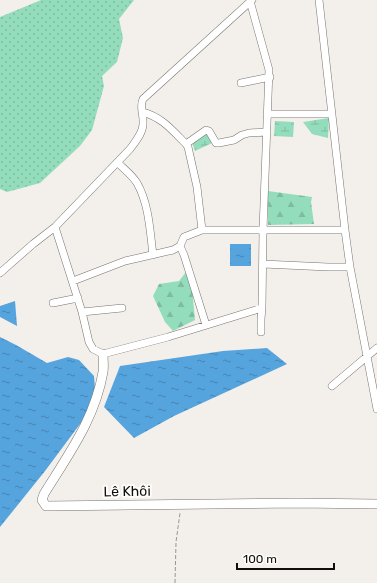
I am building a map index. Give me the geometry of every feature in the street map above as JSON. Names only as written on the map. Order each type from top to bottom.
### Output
[{"type":"street","points":[[319,0],[350,267],[377,409]]},
{"type":"street","points":[[0,273],[32,244],[55,227],[130,149],[142,131],[144,124],[141,103],[149,93],[251,1],[266,56],[270,77],[267,114],[262,308],[260,319],[261,332]]},
{"type":"street","points":[[241,83],[270,77]]},
{"type":"street","points":[[142,112],[155,116],[162,121],[186,144],[193,168],[202,230]]},
{"type":"street","points":[[267,114],[332,114]]},
{"type":"street","points":[[186,144],[202,132],[208,130],[216,142],[219,143],[234,140],[249,133],[267,132]]},
{"type":"street","points":[[118,163],[135,180],[139,188],[149,222],[153,255]]},
{"type":"street","points":[[55,227],[73,281],[89,342],[93,349],[102,354],[168,337],[262,308]]},
{"type":"street","points":[[73,281],[134,258],[173,250],[180,246],[184,237],[202,230],[345,230]]},
{"type":"street","points":[[180,246],[206,325]]},
{"type":"street","points":[[263,264],[350,267]]},
{"type":"street","points":[[53,303],[78,298]]},
{"type":"street","points":[[82,312],[122,308]]},
{"type":"street","points":[[332,386],[377,348]]},
{"type":"street","name":"Lê Khôi","points":[[102,354],[103,371],[91,416],[81,435],[44,494],[42,500],[46,506],[297,503],[377,504]]},
{"type":"path","points":[[175,583],[176,542],[181,504]]},
{"type":"green space","points":[[41,0],[134,0],[119,19],[123,38],[117,62],[102,76],[104,86],[92,130],[80,146],[40,183],[7,192],[0,189],[0,17]]},
{"type":"green space","points":[[329,118],[328,138],[312,134],[303,122]]},
{"type":"green space","points":[[275,121],[294,122],[293,137],[274,136]]},
{"type":"green space","points":[[208,132],[212,143],[195,151],[192,142]]},
{"type":"green space","points":[[268,191],[312,197],[311,202],[314,224],[268,225]]},
{"type":"green space","points":[[190,267],[195,320],[173,331],[165,322],[153,296],[159,284],[179,281]]},
{"type":"water","points":[[230,244],[251,244],[251,266],[230,266]]},
{"type":"water","points":[[15,301],[17,326],[0,317],[0,306]]},
{"type":"water","points":[[0,337],[47,363],[68,357],[79,360],[94,376],[95,388],[86,416],[45,471],[0,527]]},
{"type":"water","points":[[267,348],[287,364],[174,416],[134,438],[104,407],[120,366],[223,351]]}]
